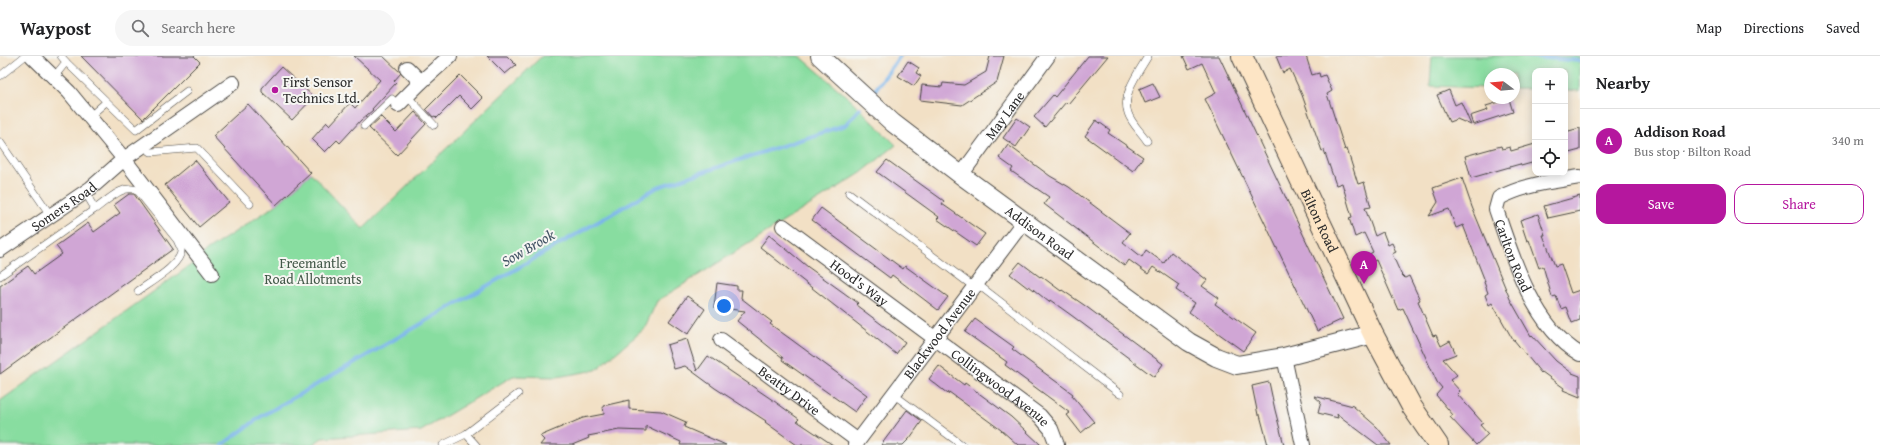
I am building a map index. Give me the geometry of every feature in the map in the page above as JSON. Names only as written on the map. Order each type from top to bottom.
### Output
[{"type":"main road","name":"Bilton Road","points":[[1242,56],[1373,334],[1412,407],[1438,445]]},
{"type":"street","points":[[32,56],[69,92],[89,116],[124,159],[212,274]]},
{"type":"street","points":[[403,100],[450,56]]},
{"type":"street","name":"Addison Road","points":[[820,56],[894,123],[961,175],[1188,342],[1216,357],[1237,365],[1284,357],[1373,334]]},
{"type":"street","name":"May Lane","points":[[961,175],[1048,56]]},
{"type":"street","points":[[407,68],[421,82]]},
{"type":"street","name":"Somers Road","points":[[0,250],[85,192],[124,159],[233,83]]},
{"type":"street","name":"Carlton Road","points":[[1580,177],[1553,181],[1510,192],[1499,198],[1496,209],[1528,292],[1553,331],[1580,354]]},
{"type":"street","name":"Blackwood Avenue","points":[[856,443],[1024,221]]},
{"type":"street","name":"Hood's Way","points":[[783,226],[935,338]]},
{"type":"street","name":"Collingwood Avenue","points":[[935,338],[1040,416],[1051,429],[1057,445]]},
{"type":"street","name":"Beatty Drive","points":[[721,340],[856,443]]},
{"type":"street","points":[[1284,357],[1303,445]]},
{"type":"lane","points":[[0,76],[25,56]]},
{"type":"lane","points":[[61,56],[136,130],[187,91]]},
{"type":"lane","points":[[1147,141],[1128,114],[1126,105],[1130,89],[1148,56]]},
{"type":"lane","points":[[54,77],[66,62]]},
{"type":"lane","points":[[364,126],[392,99],[403,100],[434,125]]},
{"type":"lane","points":[[89,116],[106,102]]},
{"type":"lane","points":[[0,142],[51,216]]},
{"type":"lane","points":[[143,146],[150,152],[197,148],[250,204]]},
{"type":"lane","points":[[0,276],[124,189],[130,187],[137,190],[177,240],[181,249],[176,263],[138,291]]},
{"type":"lane","points":[[85,192],[95,209]]},
{"type":"lane","points":[[849,193],[1120,394]]},
{"type":"lane","points":[[444,445],[466,434],[518,394]]},
{"type":"lane","points":[[893,394],[962,445]]},
{"type":"lane","points":[[466,434],[476,445]]},
{"type":"green space","name":"Freemantle Road Allotments","points":[[542,56],[800,56],[852,101],[896,145],[861,173],[657,301],[644,329],[596,370],[557,377],[513,376],[421,431],[322,438],[312,445],[0,445],[0,401],[195,262],[206,251],[276,205],[311,173],[363,229]]},
{"type":"green space","points":[[1432,56],[1580,56],[1580,91],[1568,90],[1568,68],[1532,68],[1532,89],[1520,89],[1520,68],[1484,68],[1484,88],[1430,86]]},
{"type":"building","points":[[81,56],[194,56],[200,62],[143,119]]},
{"type":"building","points":[[354,56],[383,56],[401,73],[394,81],[396,83],[372,109],[373,110],[361,120],[340,143],[337,140],[325,152],[312,139],[327,122],[330,125],[350,103],[355,108],[380,80]]},
{"type":"building","points":[[487,56],[507,56],[516,65],[505,74]]},
{"type":"building","points":[[990,56],[1004,56],[997,82],[962,105],[920,100],[922,85],[942,87],[943,83],[964,85],[986,72]]},
{"type":"building","points":[[1088,56],[1108,56],[1068,104],[1066,102],[1045,127],[1034,117],[1053,95],[1055,97]]},
{"type":"building","points":[[1183,56],[1219,56],[1343,319],[1317,331],[1205,99],[1216,93],[1202,63],[1189,69]]},
{"type":"building","points":[[1276,56],[1306,56],[1312,75],[1319,73],[1320,77],[1325,75],[1332,91],[1327,94],[1345,150],[1347,149],[1358,184],[1364,182],[1371,207],[1365,208],[1375,236],[1383,232],[1388,245],[1392,243],[1396,252],[1392,254],[1401,274],[1405,278],[1409,276],[1420,300],[1418,301],[1433,336],[1436,335],[1441,346],[1450,341],[1456,354],[1443,359],[1457,375],[1450,380],[1460,391],[1457,394],[1483,423],[1480,425],[1488,434],[1476,445],[1450,417],[1453,415],[1436,395],[1442,388],[1437,382],[1403,308],[1398,310],[1376,260],[1369,263],[1366,256],[1373,252],[1364,233],[1355,237],[1349,218],[1352,217],[1342,183],[1336,185],[1324,150],[1322,151],[1302,95],[1290,69],[1283,73]]},
{"type":"building","points":[[908,61],[919,68],[916,73],[921,76],[914,86],[898,76]]},
{"type":"building","points":[[281,67],[314,97],[292,120],[262,92],[262,88]]},
{"type":"building","points":[[460,75],[483,98],[472,109],[459,96],[437,118],[435,116],[433,117],[426,109]]},
{"type":"building","points":[[1153,83],[1160,97],[1145,103],[1139,89]]},
{"type":"building","points":[[1449,90],[1455,105],[1461,102],[1471,125],[1457,119],[1449,122],[1437,95]]},
{"type":"building","points":[[248,104],[311,173],[276,205],[213,136]]},
{"type":"building","points":[[1493,104],[1511,104],[1513,112],[1473,125],[1470,116],[1488,110],[1486,106]]},
{"type":"building","points":[[415,112],[426,124],[397,155],[369,128],[381,117],[396,132]]},
{"type":"building","points":[[1017,118],[1030,127],[1016,147],[1003,138]]},
{"type":"building","points":[[1096,120],[1110,130],[1108,133],[1143,157],[1133,171],[1085,136]]},
{"type":"building","points":[[1580,128],[1580,150],[1568,153],[1568,131]]},
{"type":"building","points":[[1008,145],[1050,176],[1069,187],[1130,233],[1123,242],[1142,257],[1146,250],[1164,263],[1171,252],[1207,280],[1202,286],[1219,298],[1215,304],[1256,333],[1243,351],[1189,312],[1195,303],[1176,290],[1179,285],[1153,267],[1148,274],[1129,260],[1125,266],[1044,204],[1049,197],[1011,171],[1013,168],[999,158]]},
{"type":"building","points":[[1532,145],[1532,163],[1521,166],[1520,164],[1471,178],[1465,156],[1501,146],[1502,149],[1510,147],[1511,151]]},
{"type":"building","points":[[195,160],[229,202],[199,227],[165,185]]},
{"type":"building","points":[[887,160],[944,201],[942,204],[985,234],[976,246],[937,219],[939,217],[877,172]]},
{"type":"building","points":[[1462,178],[1472,207],[1510,299],[1531,336],[1532,335],[1556,361],[1572,373],[1580,376],[1580,397],[1563,390],[1564,388],[1542,372],[1541,373],[1513,340],[1492,303],[1489,305],[1485,295],[1488,293],[1484,282],[1485,281],[1463,225],[1456,228],[1449,209],[1429,216],[1438,202],[1433,188]]},
{"type":"building","points":[[129,194],[134,194],[173,249],[0,374],[0,286],[28,266],[34,274],[62,254],[56,246],[88,223],[94,232],[120,213],[114,205]]},
{"type":"building","points":[[1580,196],[1580,211],[1548,218],[1544,206]]},
{"type":"building","points":[[821,208],[903,269],[905,266],[948,297],[938,310],[892,275],[890,278],[812,220]]},
{"type":"building","points":[[1538,214],[1545,235],[1543,235],[1555,266],[1561,264],[1571,293],[1580,290],[1580,320],[1572,323],[1566,307],[1561,309],[1556,296],[1552,297],[1543,266],[1539,268],[1529,240],[1527,241],[1520,220]]},
{"type":"building","points":[[769,235],[808,267],[858,303],[856,305],[905,342],[896,354],[760,247]]},
{"type":"building","points":[[1020,262],[1040,277],[1041,276],[1061,291],[1062,290],[1084,305],[1163,364],[1154,377],[1071,315],[1050,300],[1049,302],[1029,286],[1028,288],[1010,274]]},
{"type":"building","points":[[717,283],[737,286],[737,290],[742,290],[741,298],[772,322],[770,324],[867,395],[855,412],[782,360],[783,358],[737,321],[745,311],[714,307]]},
{"type":"building","points":[[687,296],[705,309],[688,334],[669,321]]},
{"type":"building","points":[[975,319],[1014,347],[1012,349],[1073,394],[1072,396],[1094,422],[1081,433],[1067,415],[1070,413],[1005,365],[1007,362],[965,332]]},
{"type":"building","points":[[687,339],[697,371],[708,356],[774,401],[799,419],[797,421],[833,445],[797,445],[765,422],[766,421],[715,388],[685,366],[674,369],[667,345]]},
{"type":"building","points":[[939,366],[1011,417],[1041,445],[1018,445],[1001,430],[949,392],[948,394],[929,379]]},
{"type":"building","points":[[1269,382],[1284,445],[1268,445],[1260,415],[1258,415],[1252,386]]},
{"type":"building","points":[[1314,396],[1353,406],[1377,427],[1391,445],[1378,445],[1337,414],[1338,418],[1318,413],[1321,402]]},
{"type":"building","points":[[629,400],[629,409],[661,411],[686,422],[684,427],[726,445],[680,445],[681,442],[646,426],[646,431],[619,430],[588,436],[589,438],[572,445],[540,445],[544,440],[540,436],[583,418],[604,414],[603,406]]},
{"type":"building","points":[[907,410],[922,421],[910,438],[903,445],[881,445]]},
{"type":"waterway","name":"Sow Brook","points":[[875,90],[900,56]]},
{"type":"waterway","points":[[1524,56],[1580,61]]},
{"type":"waterway","name":"Sow Brook","points":[[222,445],[262,416],[658,187],[845,125],[860,108]]},
{"type":"place","name":"First Sensor Technics Ltd.","points":[[275,90]]},
{"type":"place","name":"Addison Road","points":[[1364,284]]}]
